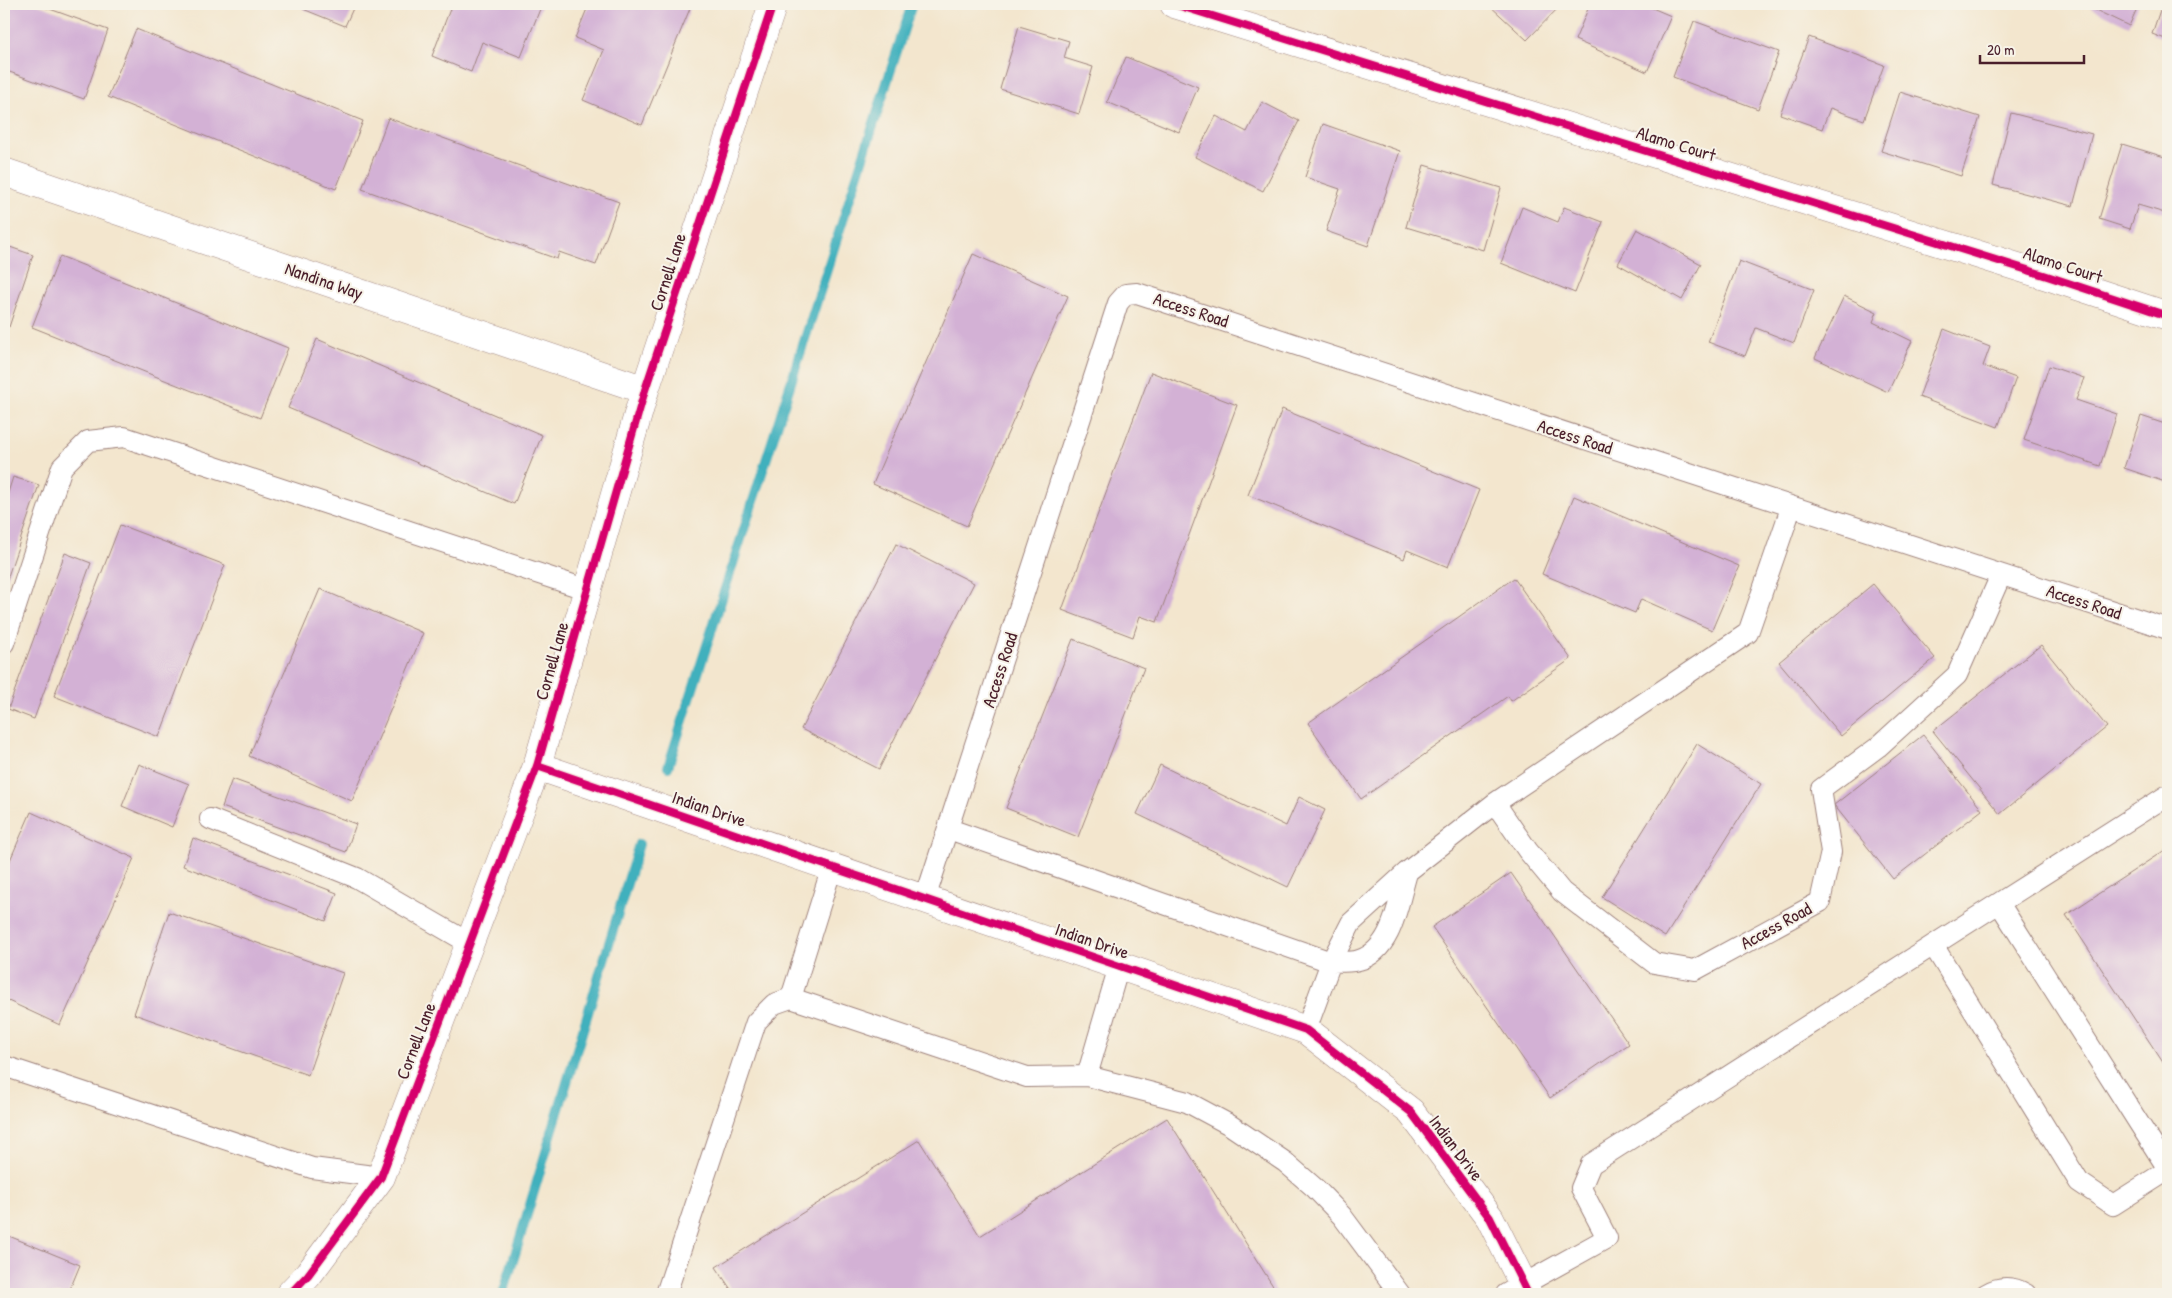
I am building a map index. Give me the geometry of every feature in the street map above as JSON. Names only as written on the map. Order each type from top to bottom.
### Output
[{"type":"street","name":"Cornell Lane","points":[[290,1294],[308,1275],[381,1177],[537,766],[645,390],[773,4]]},
{"type":"street","name":"Alamo Court","points":[[1174,4],[2028,270],[2168,316]]},
{"type":"street","name":"Nandina Way","points":[[4,172],[645,390]]},
{"type":"street","name":"Indian Drive","points":[[537,766],[1306,1030],[1411,1112],[1490,1218],[1519,1291]]},
{"type":"lane","name":"Access Road","points":[[925,899],[1118,303],[1126,294],[1137,292],[1791,508],[2168,630]]},
{"type":"lane","points":[[4,643],[62,467],[88,441],[124,437],[588,590]]},
{"type":"lane","points":[[1306,1030],[1331,962],[1351,923],[1407,872],[1495,803],[1748,633],[1791,508]]},
{"type":"lane","name":"Access Road","points":[[1495,803],[1528,851],[1562,892],[1654,963],[1695,970],[1820,902],[1831,852],[1821,789],[1878,747],[1957,675],[2001,575]]},
{"type":"lane","points":[[1519,1291],[1607,1238],[1581,1188],[1590,1164],[2168,795]]},
{"type":"lane","points":[[210,819],[357,878],[469,943]]},
{"type":"lane","points":[[948,829],[1331,962],[1358,961],[1375,953],[1387,936],[1407,872]]},
{"type":"lane","points":[[791,998],[832,867]]},
{"type":"lane","points":[[1933,945],[2079,1182],[2113,1205],[2168,1169],[1999,903]]},
{"type":"lane","points":[[1087,1076],[1119,966]]},
{"type":"lane","points":[[666,1294],[756,1022],[774,1004],[791,998],[1027,1077],[1087,1076],[1188,1102],[1230,1124],[1285,1162],[1316,1189],[1342,1216],[1400,1294]]},
{"type":"lane","points":[[4,1066],[312,1168],[381,1177]]},
{"type":"lane","points":[[1986,1294],[1993,1290],[2004,1288],[2018,1289],[2026,1294]]},
{"type":"building","points":[[4,4],[36,4],[108,30],[84,99],[4,70]]},
{"type":"building","points":[[305,4],[355,4],[345,26],[303,9]]},
{"type":"building","points":[[452,4],[542,4],[521,57],[482,42],[471,72],[432,56]]},
{"type":"building","points":[[589,4],[687,4],[691,6],[642,125],[583,100],[604,50],[575,38]]},
{"type":"building","points":[[1488,4],[1562,4],[1527,40]]},
{"type":"building","points":[[1590,4],[1643,4],[1671,16],[1647,72],[1575,40]]},
{"type":"building","points":[[2083,4],[2139,4],[2129,26]]},
{"type":"building","points":[[2162,4],[2168,4],[2168,40],[2152,34]]},
{"type":"building","points":[[1694,21],[1779,52],[1758,109],[1673,77]]},
{"type":"building","points":[[1019,26],[1069,41],[1064,58],[1093,67],[1079,114],[1000,89]]},
{"type":"building","points":[[136,29],[363,121],[336,189],[108,97]]},
{"type":"building","points":[[1809,37],[1884,65],[1864,120],[1830,108],[1822,129],[1780,114]]},
{"type":"building","points":[[1126,57],[1198,87],[1179,132],[1107,102]]},
{"type":"building","points":[[1900,92],[1980,117],[1961,176],[1881,151]]},
{"type":"building","points":[[1262,102],[1299,121],[1263,191],[1195,157],[1216,116],[1247,132]]},
{"type":"building","points":[[2011,113],[2092,134],[2073,206],[1993,185]]},
{"type":"building","points":[[388,118],[619,202],[596,265],[559,252],[557,259],[362,189]]},
{"type":"building","points":[[1323,124],[1400,151],[1368,246],[1326,231],[1340,189],[1305,177]]},
{"type":"building","points":[[2122,144],[2168,158],[2168,214],[2138,205],[2130,229],[2099,219]]},
{"type":"building","points":[[1424,165],[1501,188],[1483,250],[1406,227]]},
{"type":"building","points":[[1522,207],[1558,222],[1564,207],[1603,222],[1575,293],[1501,263]]},
{"type":"building","points":[[1637,229],[1701,264],[1682,300],[1618,264]]},
{"type":"building","points":[[4,245],[33,255],[9,327],[4,325]]},
{"type":"building","points":[[973,254],[1068,296],[967,526],[873,484]]},
{"type":"building","points":[[60,256],[288,348],[260,418],[32,327]]},
{"type":"building","points":[[1739,261],[1814,290],[1794,343],[1756,328],[1745,356],[1708,342]]},
{"type":"building","points":[[1844,296],[1877,312],[1873,322],[1912,341],[1888,392],[1815,358]]},
{"type":"building","points":[[1944,329],[1990,347],[1983,366],[2016,378],[1998,427],[1919,397]]},
{"type":"building","points":[[317,339],[542,435],[514,504],[288,408]]},
{"type":"building","points":[[2049,366],[2084,378],[2076,400],[2117,414],[2100,466],[2024,440]]},
{"type":"building","points":[[1151,372],[1237,405],[1157,622],[1140,616],[1133,637],[1062,610]]},
{"type":"building","points":[[1282,409],[1479,490],[1448,567],[1407,550],[1404,559],[1248,495]]},
{"type":"building","points":[[2141,416],[2168,425],[2168,483],[2124,468]]},
{"type":"building","points":[[13,477],[39,485],[4,588],[4,505]]},
{"type":"building","points":[[1574,496],[1739,566],[1712,630],[1641,599],[1635,613],[1542,574]]},
{"type":"building","points":[[120,525],[225,565],[159,737],[54,696]]},
{"type":"building","points":[[896,544],[974,583],[879,769],[801,729]]},
{"type":"building","points":[[65,553],[91,563],[34,719],[8,709]]},
{"type":"building","points":[[1514,578],[1571,659],[1511,701],[1508,696],[1361,799],[1308,723]]},
{"type":"building","points":[[1873,584],[1935,658],[1841,736],[1779,662]]},
{"type":"building","points":[[320,589],[423,633],[352,801],[249,756]]},
{"type":"building","points":[[1073,639],[1144,668],[1078,837],[1006,808]]},
{"type":"building","points":[[2041,645],[2107,727],[2000,814],[1933,731]]},
{"type":"building","points":[[1923,735],[1982,810],[1893,879],[1834,805]]},
{"type":"building","points":[[1697,744],[1761,784],[1665,937],[1602,897]]},
{"type":"building","points":[[139,764],[189,784],[172,827],[122,806]]},
{"type":"building","points":[[1160,765],[1286,826],[1299,797],[1325,810],[1288,887],[1137,814]]},
{"type":"building","points":[[232,779],[356,824],[346,852],[222,807]]},
{"type":"building","points":[[31,812],[134,858],[60,1025],[4,999],[4,874]]},
{"type":"building","points":[[193,838],[337,893],[326,921],[183,866]]},
{"type":"building","points":[[2168,848],[2168,1070],[2066,915]]},
{"type":"building","points":[[1511,873],[1629,1044],[1550,1098],[1432,927]]},
{"type":"building","points":[[169,912],[343,973],[308,1075],[134,1014]]},
{"type":"building","points":[[1167,1118],[1278,1294],[734,1294],[716,1267],[919,1140],[980,1236]]},
{"type":"building","points":[[4,1234],[80,1265],[68,1294],[4,1294]]},
{"type":"waterway","points":[[668,767],[912,4]]},
{"type":"waterway","points":[[503,1294],[639,844]]},
{"type":"cycle path","points":[[290,1294],[308,1275],[381,1177],[537,766],[645,390],[773,4]]},
{"type":"cycle path","points":[[1174,4],[2047,276],[2168,316]]},
{"type":"cycle path","points":[[537,766],[1306,1030],[1411,1112],[1490,1218],[1528,1294]]}]
